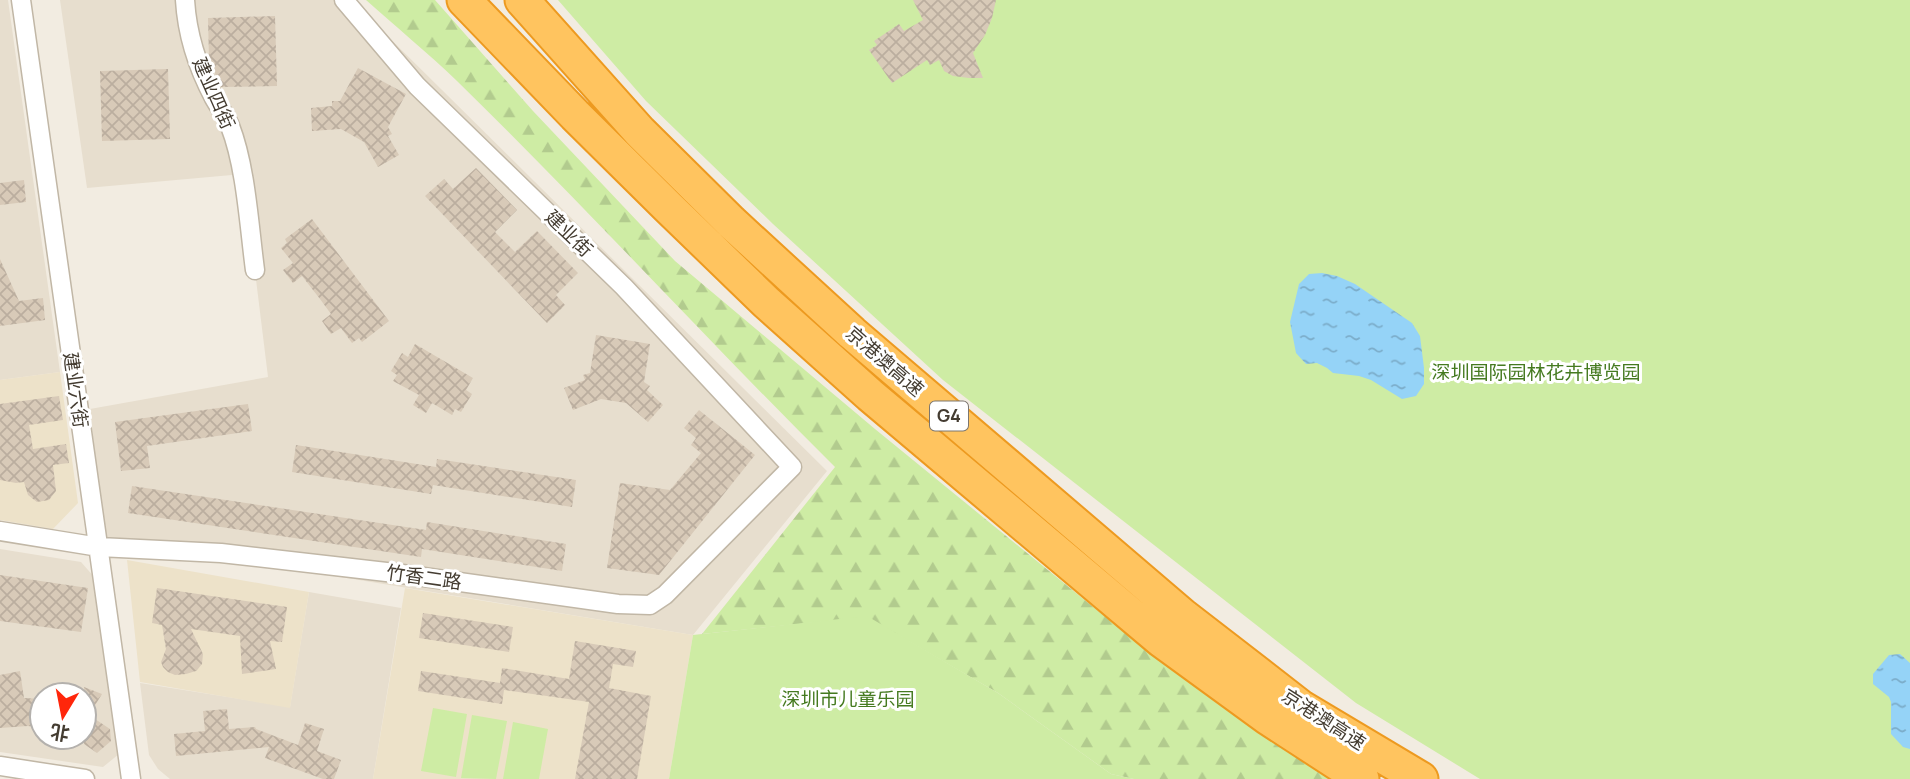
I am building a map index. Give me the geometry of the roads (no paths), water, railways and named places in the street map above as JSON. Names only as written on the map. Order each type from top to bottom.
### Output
[{"type":"highway","name":"京港澳高速","points":[[464,0],[668,208],[766,302],[870,395],[1161,640],[1268,718],[1362,779]]},
{"type":"highway","name":"京港澳高速","points":[[522,0],[640,132],[731,222],[852,333],[1182,615],[1302,708],[1421,779]]},
{"type":"street","name":"建业六街","points":[[21,0],[131,779]]},
{"type":"street","name":"建业四街","points":[[185,0],[199,66],[229,124],[239,154],[255,270]]},
{"type":"street","name":"建业街","points":[[344,0],[417,86],[624,287],[793,467]]},
{"type":"street","name":"竹香二路","points":[[0,531],[99,547],[235,555],[395,573],[618,604],[650,605],[665,595],[793,467]]},
{"type":"street","points":[[0,766],[85,779]]},
{"type":"water","points":[[1322,273],[1355,284],[1412,323],[1420,336],[1424,368],[1424,384],[1416,396],[1402,399],[1371,380],[1333,373],[1317,363],[1306,364],[1296,353],[1290,322],[1299,284],[1309,274]]},
{"type":"water","points":[[1900,654],[1910,663],[1910,749],[1903,747],[1891,734],[1891,702],[1889,697],[1873,684],[1873,674],[1889,655]]},
{"type":"park label","name":"深圳国际园林花卉博览园","points":[[1536,372]]},
{"type":"park label","name":"深圳市儿童乐园","points":[[848,699]]}]
